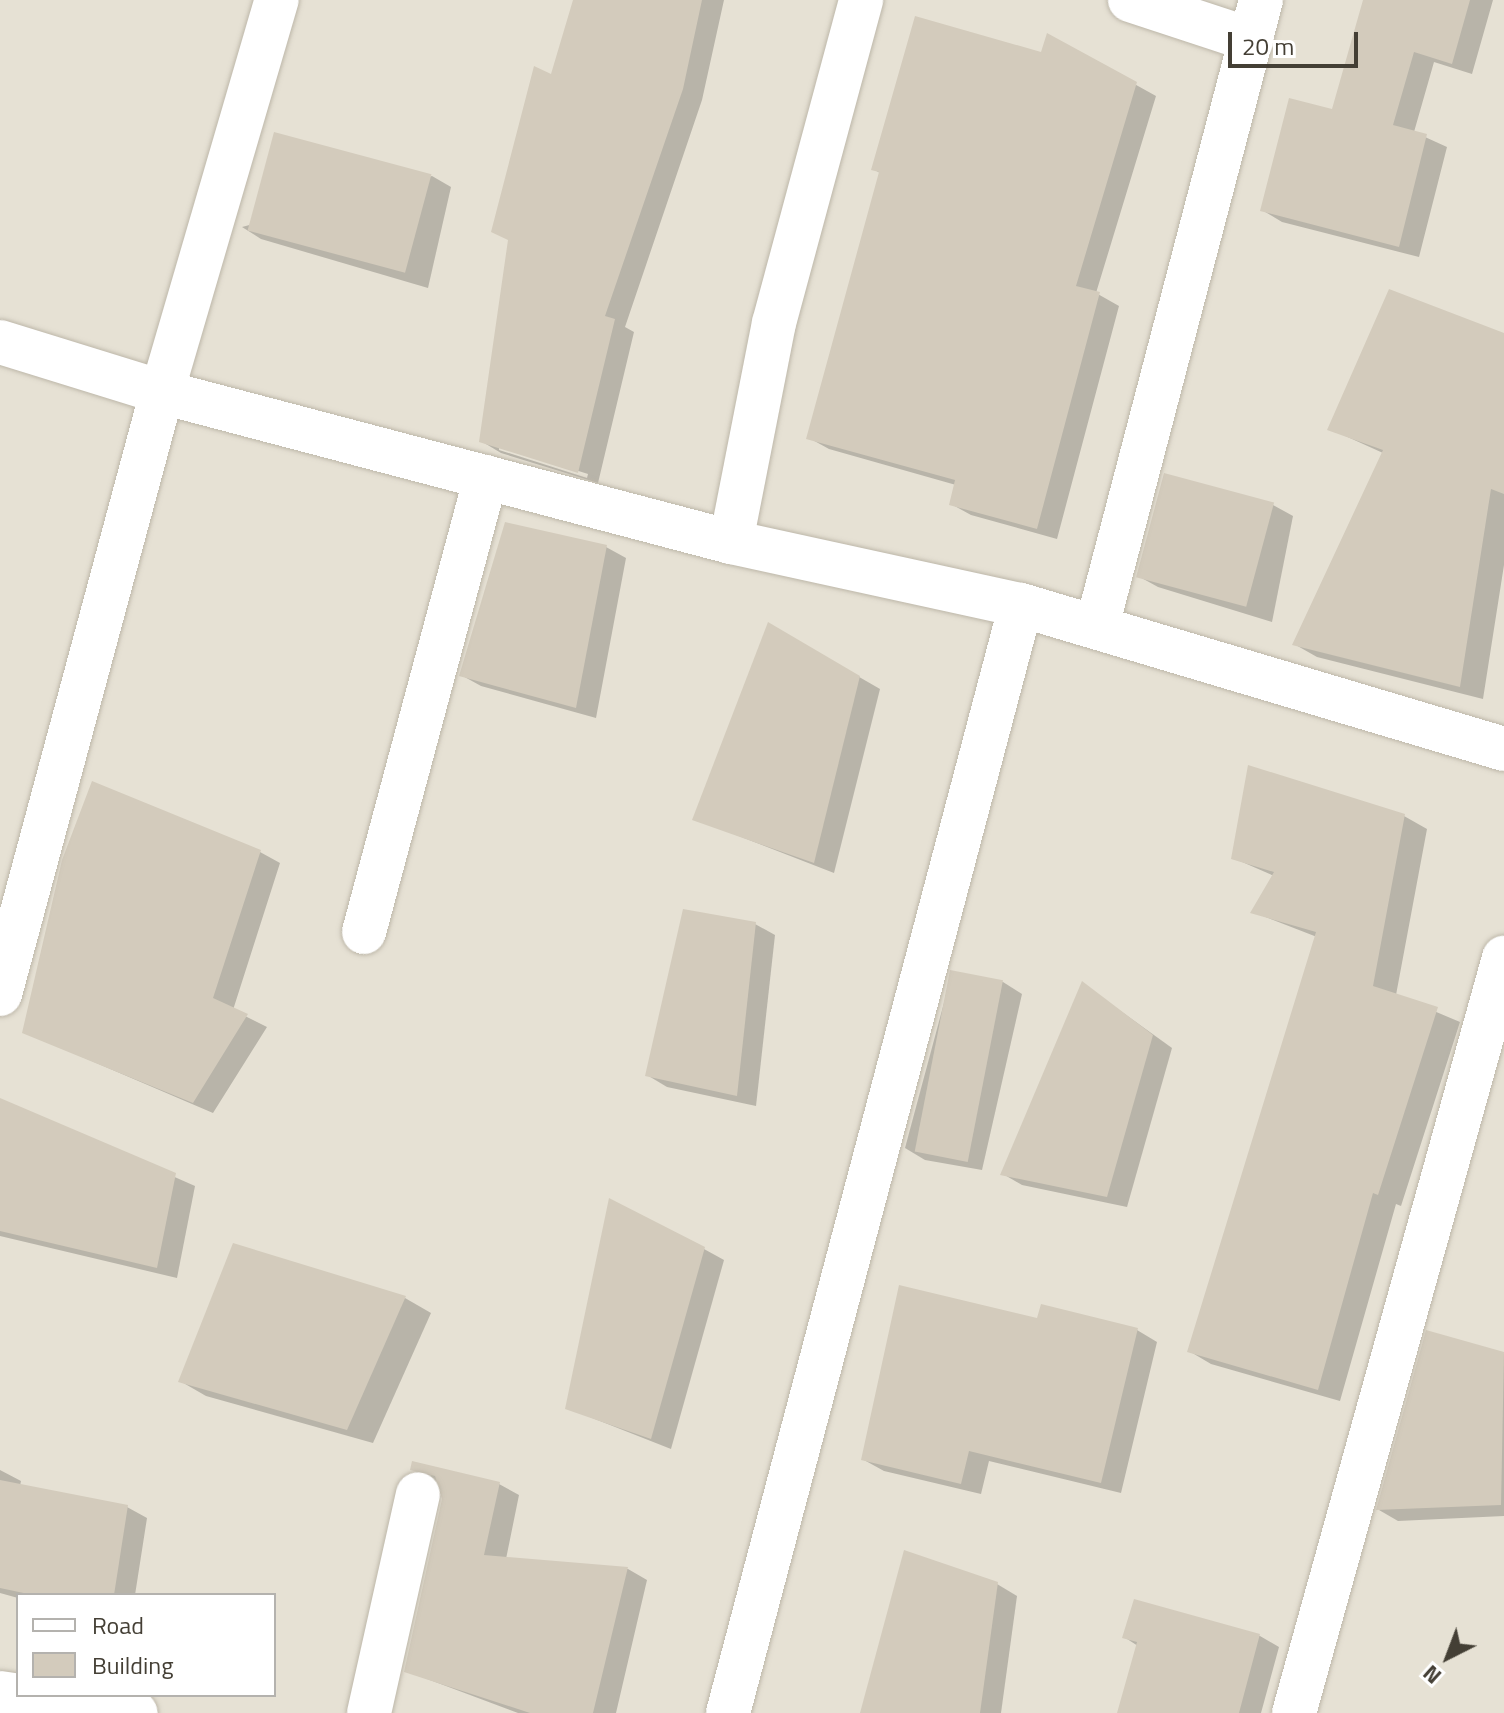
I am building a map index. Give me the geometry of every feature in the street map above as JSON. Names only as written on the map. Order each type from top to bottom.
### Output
[{"type":"street","points":[[0,994],[162,392],[277,0]]},
{"type":"street","points":[[731,542],[774,323],[861,0]]},
{"type":"street","points":[[1097,626],[1256,20],[1130,0]]},
{"type":"street","points":[[0,342],[162,392],[731,542],[1021,605],[1504,749]]},
{"type":"street","points":[[364,932],[486,477]]},
{"type":"street","points":[[728,1713],[1021,605]]},
{"type":"street","points":[[1294,1713],[1504,958]]},
{"type":"street","points":[[369,1713],[418,1494]]},
{"type":"street","points":[[27,1697],[136,1713]]},
{"type":"shaded area","points":[[0,0],[1504,0],[1504,1713],[0,1713]]},
{"type":"building","points":[[573,0],[702,0],[683,89],[605,316],[615,319],[578,473],[479,442],[508,240],[491,232],[534,66],[551,74]]},
{"type":"building","points":[[1363,0],[1470,0],[1452,64],[1414,52],[1393,125],[1427,134],[1399,247],[1260,211],[1289,98],[1332,109]]},
{"type":"building","points":[[915,16],[1041,52],[1047,33],[1137,82],[1076,286],[1100,292],[1037,529],[949,505],[955,480],[806,439],[879,172],[871,170]]},
{"type":"building","points":[[274,132],[431,174],[405,273],[248,231]]},
{"type":"building","points":[[1389,289],[1504,333],[1504,494],[1491,489],[1460,687],[1292,645],[1383,450],[1327,430]]},
{"type":"building","points":[[1164,473],[1274,503],[1246,607],[1136,577]]},
{"type":"building","points":[[505,522],[607,545],[576,708],[459,676]]},
{"type":"building","points":[[768,622],[860,676],[814,863],[692,820]]},
{"type":"building","points":[[1248,765],[1405,814],[1373,986],[1438,1007],[1378,1195],[1373,1193],[1318,1390],[1187,1352],[1316,932],[1250,913],[1274,872],[1231,859]]},
{"type":"building","points":[[92,781],[261,850],[213,998],[248,1014],[193,1103],[22,1033],[62,860]]},
{"type":"building","points":[[683,909],[756,922],[737,1096],[645,1076]]},
{"type":"building","points":[[950,970],[1003,980],[968,1162],[915,1152]]},
{"type":"building","points":[[1082,981],[1153,1035],[1107,1197],[1000,1175]]},
{"type":"building","points":[[0,1098],[176,1173],[157,1268],[0,1231]]},
{"type":"building","points":[[609,1198],[705,1247],[651,1439],[565,1409]]},
{"type":"building","points":[[233,1243],[406,1296],[347,1430],[178,1382]]},
{"type":"building","points":[[899,1285],[1037,1318],[1041,1304],[1138,1328],[1101,1483],[969,1451],[961,1484],[861,1460]]},
{"type":"building","points":[[1426,1330],[1504,1352],[1501,1505],[1376,1510]]},
{"type":"building","points":[[412,1461],[500,1482],[484,1555],[628,1567],[593,1713],[530,1713],[404,1672],[442,1499],[435,1476],[410,1470]]},
{"type":"building","points":[[0,1480],[128,1505],[114,1593],[24,1593],[0,1588]]},
{"type":"building","points":[[904,1550],[998,1582],[980,1713],[860,1713]]},
{"type":"building","points":[[1134,1599],[1260,1634],[1239,1713],[1117,1713],[1137,1642],[1122,1638]]}]
